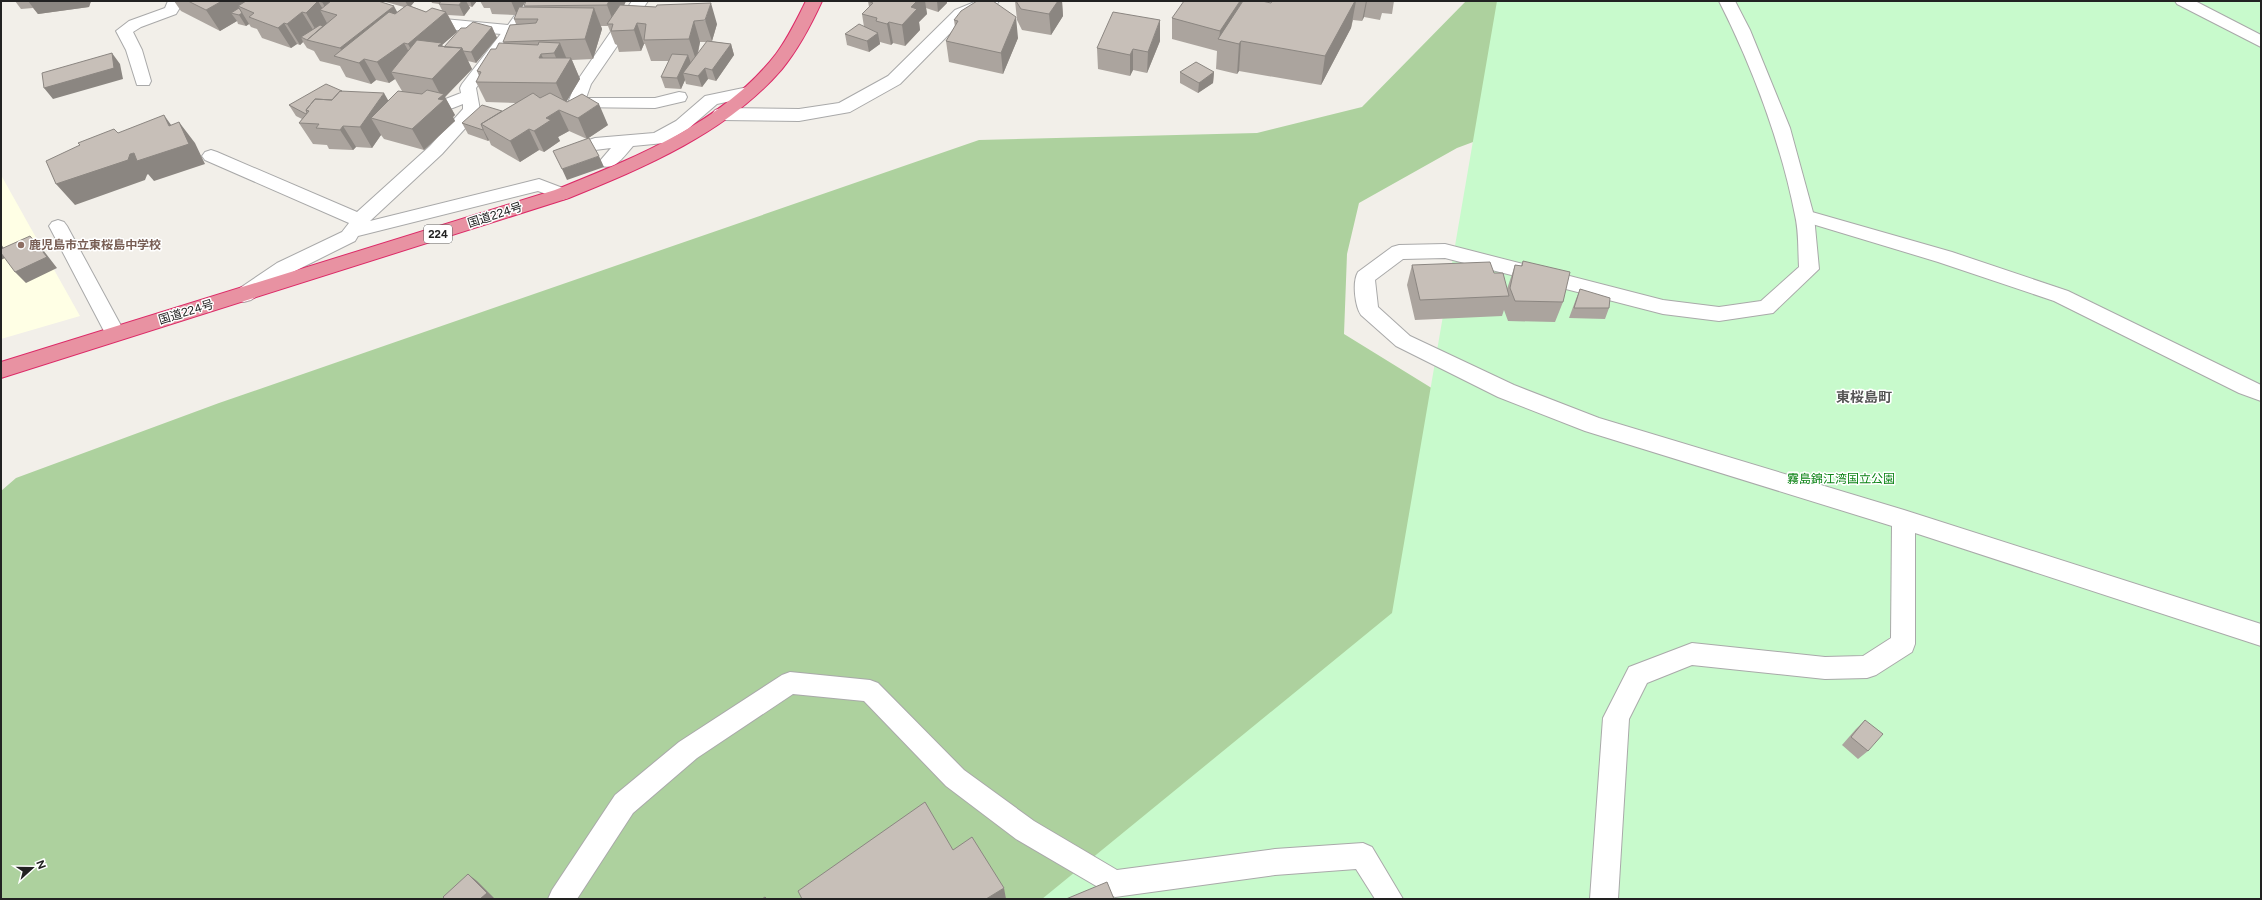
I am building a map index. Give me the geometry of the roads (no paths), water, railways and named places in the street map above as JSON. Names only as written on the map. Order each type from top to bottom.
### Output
[{"type":"highway","name":"国道224号","points":[[1,370],[562,194],[621,171],[664,150],[720,114],[748,92],[775,66],[799,32],[814,1]]},
{"type":"street","points":[[408,16],[444,24],[512,30],[533,1]]},
{"type":"street","points":[[720,114],[799,115],[844,108],[894,80],[961,14],[991,1]]},
{"type":"street","points":[[1727,1],[1742,30],[1781,128],[1805,216],[1809,269],[1766,308],[1719,314],[1663,307],[1444,251],[1399,252],[1365,277],[1368,310],[1403,341],[1506,391],[1593,425],[1904,520],[2261,635]]},
{"type":"street","points":[[2183,1],[2261,42]]},
{"type":"street","points":[[595,144],[658,140],[682,125],[711,100],[748,92]]},
{"type":"street","points":[[608,162],[628,141]]},
{"type":"street","points":[[1604,899],[1616,718],[1638,675],[1692,654],[1825,668],[1867,667],[1903,644],[1904,520]]},
{"type":"lane","points":[[143,81],[134,50],[124,32],[135,24],[171,11],[176,1]]},
{"type":"lane","points":[[640,1],[583,84],[576,103],[655,103],[679,97]]},
{"type":"lane","points":[[243,295],[284,268],[349,236],[367,212],[436,150],[469,104],[468,88],[512,30]]},
{"type":"lane","points":[[408,108],[432,109],[469,104],[491,114]]},
{"type":"lane","points":[[211,156],[356,227],[539,185],[562,194]]},
{"type":"lane","points":[[1805,216],[1945,257],[2061,296],[2246,388],[2261,393]]},
{"type":"lane","points":[[58,226],[115,333]]},
{"type":"lane","points":[[561,899],[624,804],[688,750],[790,683],[870,691],[955,778],[1025,830],[1115,884],[1275,862],[1363,856],[1390,899]]},
{"type":"place","name":"鹿児島市立東桜島中学校","points":[[21,245]]},
{"type":"district","name":"東桜島町","points":[[1864,397]]},
{"type":"park label","name":"霧島錦江湾国立公園","points":[[1841,479]]}]
